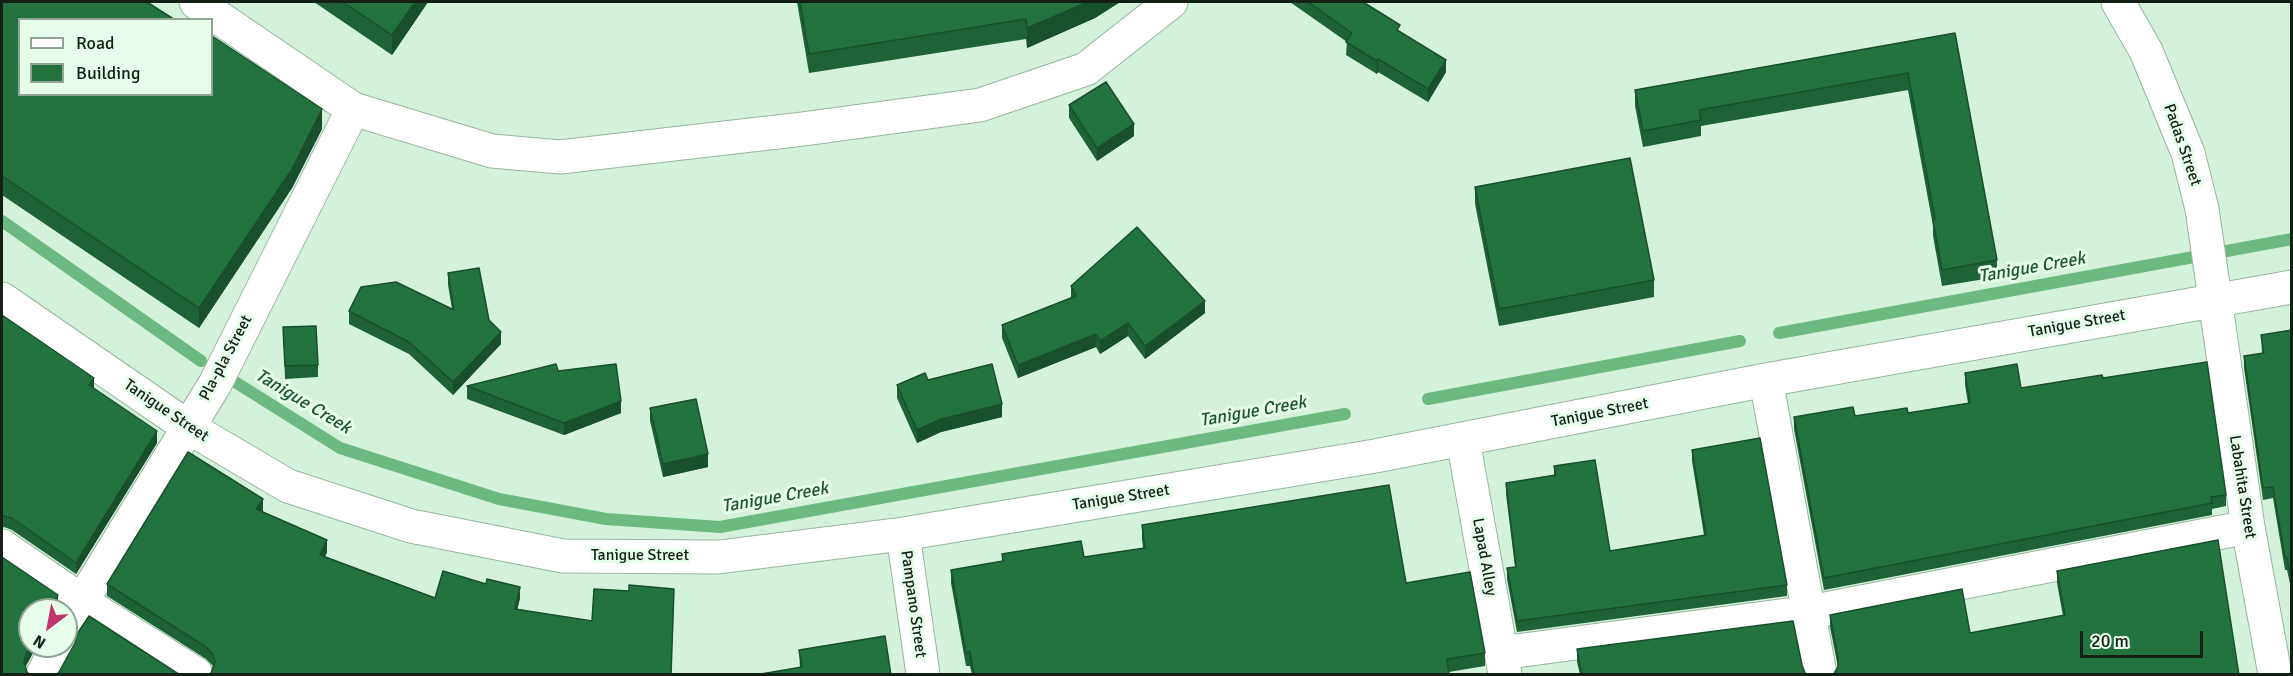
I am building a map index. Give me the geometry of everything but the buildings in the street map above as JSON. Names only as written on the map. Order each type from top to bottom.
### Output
[{"type":"street","points":[[196,2],[353,109],[492,151],[560,157],[981,105],[1086,69],[1171,2]]},
{"type":"street","name":"Padas Street","points":[[2118,2],[2146,51],[2188,153],[2202,209],[2213,285]]},
{"type":"street","name":"Pla-pla Street","points":[[78,608],[214,384],[353,109]]},
{"type":"street","name":"Tanigue Street","points":[[2,298],[188,427],[288,486],[411,526],[563,556],[719,557],[903,534],[1463,440],[1766,380],[2213,285],[2292,287]]},
{"type":"street","name":"Labahita Street","points":[[2213,285],[2248,527],[2275,675]]},
{"type":"street","points":[[1766,380],[1820,675]]},
{"type":"street","name":"Lapad Alley","points":[[1463,440],[1503,664]]},
{"type":"street","points":[[1503,664],[1810,612],[2248,527]]},
{"type":"street","name":"Pampano Street","points":[[903,534],[923,675]]},
{"type":"street","points":[[2,546],[196,675]]},
{"type":"street","points":[[43,675],[52,658]]},
{"type":"waterway","name":"Tanigue Creek","points":[[2,221],[201,361]]},
{"type":"waterway","name":"Tanigue Creek","points":[[1779,333],[2292,239]]},
{"type":"waterway","name":"Tanigue Creek","points":[[1428,399],[1740,341]]},
{"type":"waterway","name":"Tanigue Creek","points":[[232,380],[340,448],[499,499],[606,519],[720,527],[1345,414]]}]
